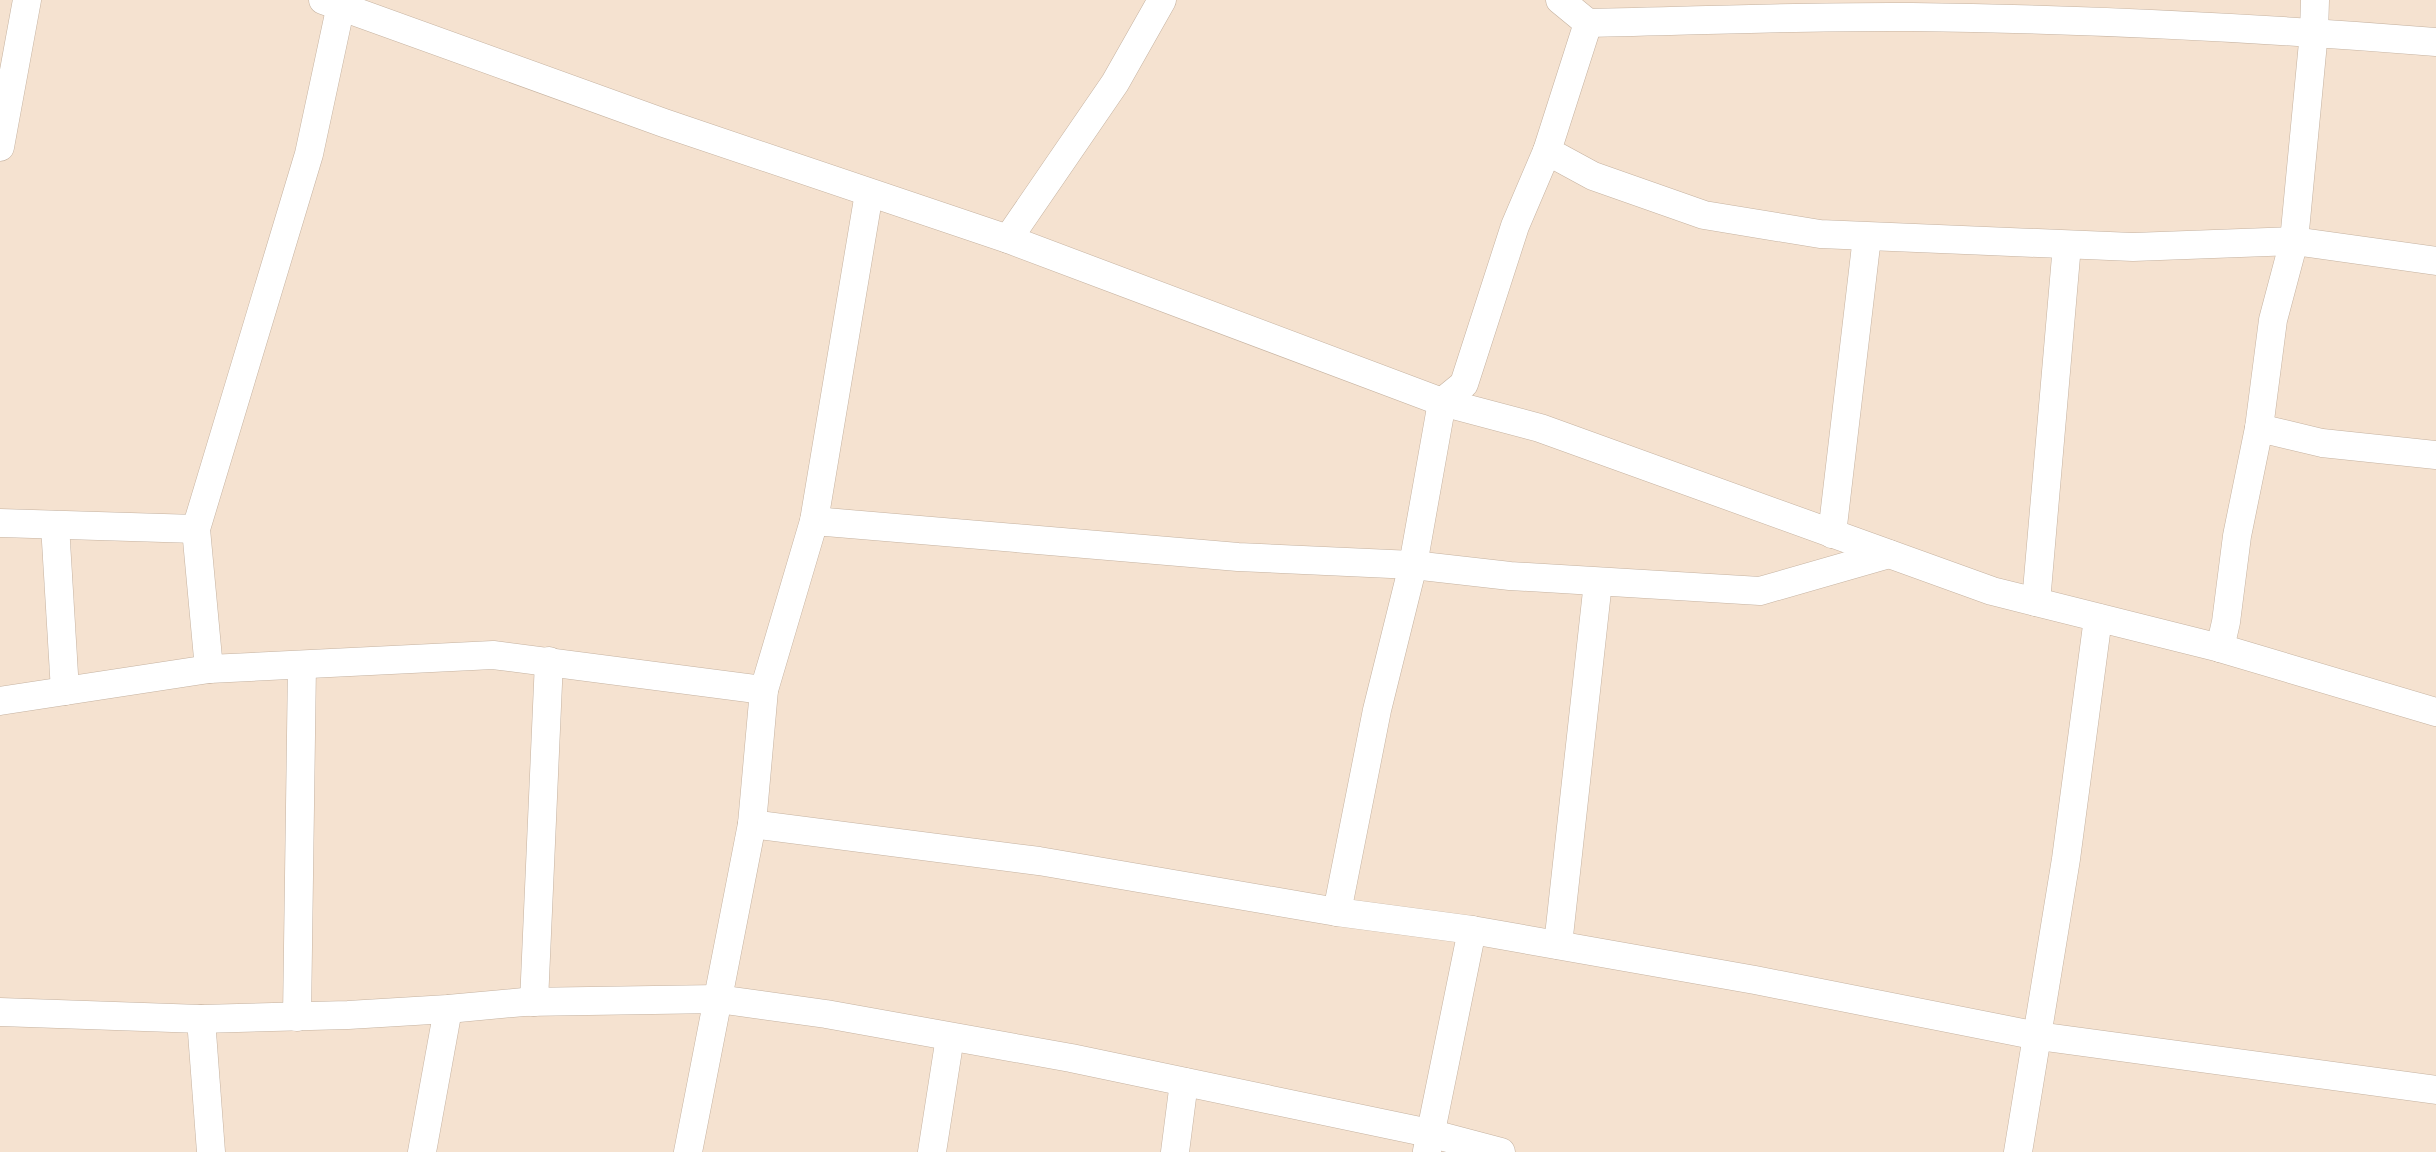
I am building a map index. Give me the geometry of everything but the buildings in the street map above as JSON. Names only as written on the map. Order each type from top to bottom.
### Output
[{"type":"street","points":[[0,147],[27,0]]},
{"type":"street","points":[[1008,239],[1115,82],[1162,0]]},
{"type":"street","points":[[1560,0],[1588,23],[1926,9],[2151,24],[2314,32],[2436,42]]},
{"type":"street","points":[[2220,648],[2226,622],[2237,536],[2259,428],[2273,320],[2294,241],[2314,32],[2315,0]]},
{"type":"street","points":[[209,669],[196,529],[309,154],[335,2],[664,123],[1008,239],[1442,402],[1540,428],[1992,591],[2220,648],[2436,712]]},
{"type":"street","points":[[1337,912],[1377,710],[1413,565],[1442,402],[1464,384],[1515,226],[1547,151],[1588,23]]},
{"type":"street","points":[[1547,151],[1593,176],[1704,215],[1820,234],[2133,247],[2294,241],[2436,261]]},
{"type":"street","points":[[688,1152],[752,824],[764,690],[814,521],[869,193]]},
{"type":"street","points":[[1832,534],[1867,237]]},
{"type":"street","points":[[2036,602],[2067,245]]},
{"type":"street","points":[[2259,428],[2322,443],[2436,455]]},
{"type":"street","points":[[814,521],[1238,557],[1413,565],[1598,582],[1760,591],[1889,554]]},
{"type":"street","points":[[0,524],[196,529]]},
{"type":"street","points":[[55,525],[65,691]]},
{"type":"street","points":[[1558,946],[1598,582]]},
{"type":"street","points":[[2018,1152],[2067,849],[2098,618]]},
{"type":"street","points":[[0,701],[209,669],[302,665],[361,660],[493,655],[764,690]]},
{"type":"street","points":[[534,1002],[549,661]]},
{"type":"street","points":[[297,1017],[302,665]]},
{"type":"street","points":[[752,824],[1039,861],[1337,912],[1472,930],[1755,980],[2038,1036],[2436,1090]]},
{"type":"street","points":[[1428,1143],[1472,930]]},
{"type":"street","points":[[0,1012],[201,1019],[448,1010],[534,1002],[718,999],[826,1014],[950,1036],[1184,1082],[1428,1143],[1501,1152]]},
{"type":"street","points":[[422,1152],[448,1010]]},
{"type":"street","points":[[201,1019],[211,1152]]},
{"type":"street","points":[[932,1152],[950,1036]]},
{"type":"street","points":[[1175,1152],[1184,1082]]}]
